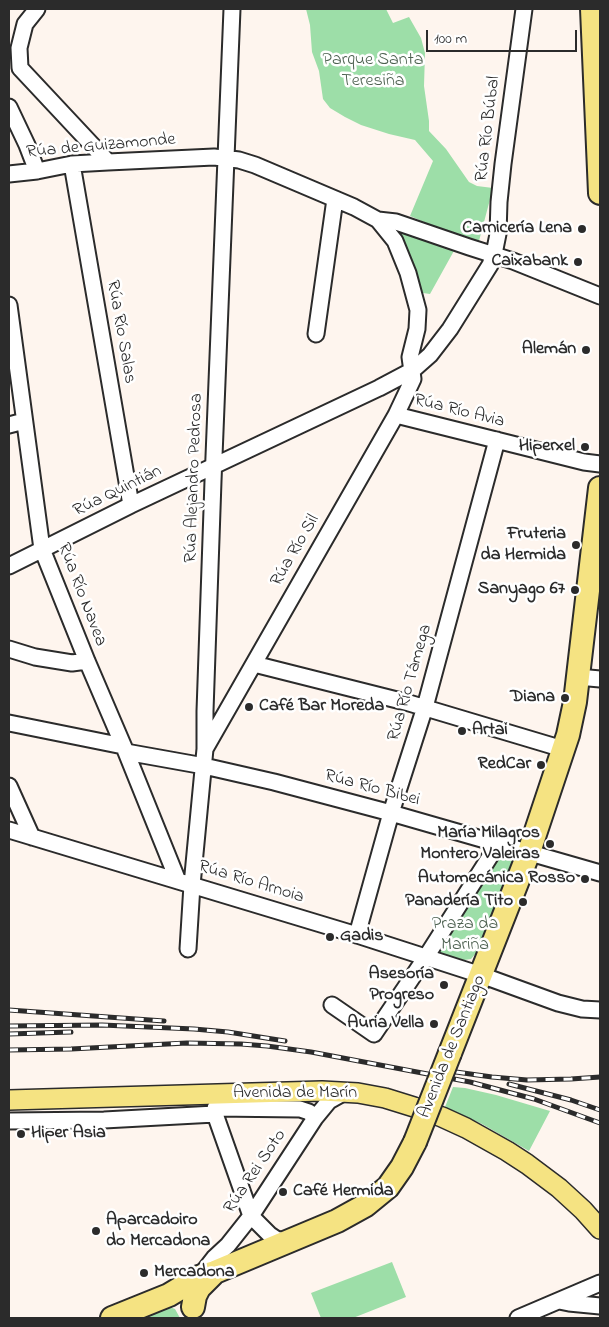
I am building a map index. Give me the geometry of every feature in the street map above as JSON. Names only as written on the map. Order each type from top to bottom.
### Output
[{"type":"highway","points":[[592,9],[600,193]]},
{"type":"highway","name":"Avenida de Santiago","points":[[112,1318],[169,1294],[207,1275],[337,1221],[366,1205],[388,1187],[402,1167],[415,1142],[529,852],[563,749],[574,711],[600,488]]},
{"type":"highway","points":[[196,1313],[195,1296],[207,1275]]},
{"type":"highway","points":[[169,1294],[182,1297],[196,1313]]},
{"type":"main road","name":"Avenida de Marín","points":[[9,1100],[216,1105],[309,1091],[345,1092],[385,1098],[414,1106],[486,1139],[527,1164],[559,1188],[600,1229]]},
{"type":"street","points":[[37,9],[25,24],[19,48],[20,68],[108,162]]},
{"type":"street","name":"Rúa Alejandro Pedrosa","points":[[188,949],[185,883],[204,766],[205,749],[232,9]]},
{"type":"street","name":"Rúa Río Búbal","points":[[494,254],[498,234],[503,164],[524,9]]},
{"type":"street","points":[[9,107],[37,171]]},
{"type":"street","name":"Rúa de Guizamonde","points":[[9,174],[72,164],[226,158],[255,165],[354,207],[378,220]]},
{"type":"street","name":"Rúa Río Salas","points":[[72,164],[131,505]]},
{"type":"street","points":[[316,334],[334,199]]},
{"type":"street","points":[[378,220],[396,222],[494,254],[600,296]]},
{"type":"street","name":"Rúa Río Sil","points":[[205,749],[396,415],[413,379],[411,363],[418,310],[408,273],[396,241],[378,220]]},
{"type":"street","points":[[411,363],[430,355],[438,346],[490,265],[494,254]]},
{"type":"street","name":"Rúa Río Navea","points":[[9,306],[42,549],[87,661],[185,883]]},
{"type":"street","name":"Rúa Quintián","points":[[9,566],[131,505],[379,388],[411,363]]},
{"type":"street","name":"Rúa Río Avia","points":[[396,415],[584,462],[600,464]]},
{"type":"street","points":[[9,425],[24,421]]},
{"type":"street","name":"Rúa Río Támega","points":[[357,935],[391,813],[425,707],[497,440]]},
{"type":"street","points":[[9,649],[35,657],[72,663],[87,661]]},
{"type":"street","points":[[254,664],[425,707],[563,749]]},
{"type":"street","points":[[578,677],[600,679]]},
{"type":"street","points":[[205,718],[220,722]]},
{"type":"street","name":"Rúa Río Bibei","points":[[9,723],[274,782],[391,813],[600,873]]},
{"type":"street","points":[[9,786],[32,837]]},
{"type":"street","name":"Rúa Río Arnoia","points":[[9,830],[357,935],[570,1006],[600,1010]]},
{"type":"street","points":[[332,1005],[374,1034],[498,844]]},
{"type":"street","name":"Rúa Rei Soto","points":[[207,1275],[214,1258],[228,1245],[251,1216],[315,1118],[329,1101],[345,1092]]},
{"type":"street","points":[[216,1105],[251,1216],[270,1235],[276,1239],[288,1242]]},
{"type":"street","name":"Avenida de Marín","points":[[9,1121],[104,1120],[216,1105],[300,1109],[310,1112],[315,1118]]},
{"type":"street","points":[[518,1318],[600,1283]]},
{"type":"street","points":[[559,1301],[600,1295]]},
{"type":"street","points":[[559,1301],[600,1306]]},
{"type":"green space","name":"Parque Santa Teresiña","points":[[306,9],[386,9],[393,23],[409,17],[421,38],[425,53],[424,86],[429,131],[446,149],[469,182],[477,186],[493,188],[479,241],[473,243],[410,216],[433,161],[415,140],[361,125],[330,108],[323,99],[319,71],[312,52],[310,25]]},
{"type":"green space","points":[[398,227],[455,249],[430,294],[423,293]]},
{"type":"green space","name":"Praza da Mariña","points":[[494,855],[511,860],[514,863],[482,946],[471,959],[464,960],[432,951]]},
{"type":"green space","points":[[453,1087],[496,1095],[550,1111],[529,1151],[482,1124],[445,1107]]},
{"type":"green space","points":[[392,1262],[406,1297],[353,1318],[321,1318],[311,1293]]},
{"type":"green space","points":[[170,1307],[175,1309],[180,1318],[144,1318]]},
{"type":"railway","points":[[9,1010],[164,1021]]},
{"type":"railway","points":[[9,1026],[102,1025],[194,1029],[285,1041]]},
{"type":"railway","points":[[9,1034],[71,1032]]},
{"type":"railway","points":[[9,1050],[187,1043],[267,1046],[311,1052],[470,1082],[534,1099],[600,1123]]},
{"type":"railway","points":[[456,1072],[527,1080],[600,1077]]},
{"type":"railway","points":[[509,1084],[571,1100],[600,1110]]},
{"type":"place","name":"Carnicería Lena","points":[[582,229]]},
{"type":"place","name":"Caixabank","points":[[578,262]]},
{"type":"place","name":"Alemán","points":[[586,350]]},
{"type":"place","name":"Hiperxel","points":[[585,447]]},
{"type":"place","name":"Fruteria da Hermida","points":[[576,545]]},
{"type":"place","name":"Sanyago 67","points":[[575,590]]},
{"type":"place","name":"Diana","points":[[565,698]]},
{"type":"place","name":"Café Bar Moreda","points":[[249,707]]},
{"type":"place","name":"Artai","points":[[462,731]]},
{"type":"place","name":"RedCar","points":[[541,765]]},
{"type":"place","name":"María Milagros Montero Valeiras","points":[[550,844]]},
{"type":"place","name":"Automecánica Rosso","points":[[585,879]]},
{"type":"place","name":"Panadería Tito","points":[[523,902]]},
{"type":"place","name":"Gadis","points":[[330,937]]},
{"type":"place","name":"Asesoría Progreso","points":[[444,985]]},
{"type":"place","name":"Auria Vella","points":[[434,1024]]},
{"type":"place","name":"Hiper Asia","points":[[21,1134]]},
{"type":"place","name":"Café Hermida","points":[[283,1192]]},
{"type":"place","name":"Aparcadoiro do Mercadona","points":[[96,1231]]},
{"type":"place","name":"Mercadona","points":[[144,1273]]}]
